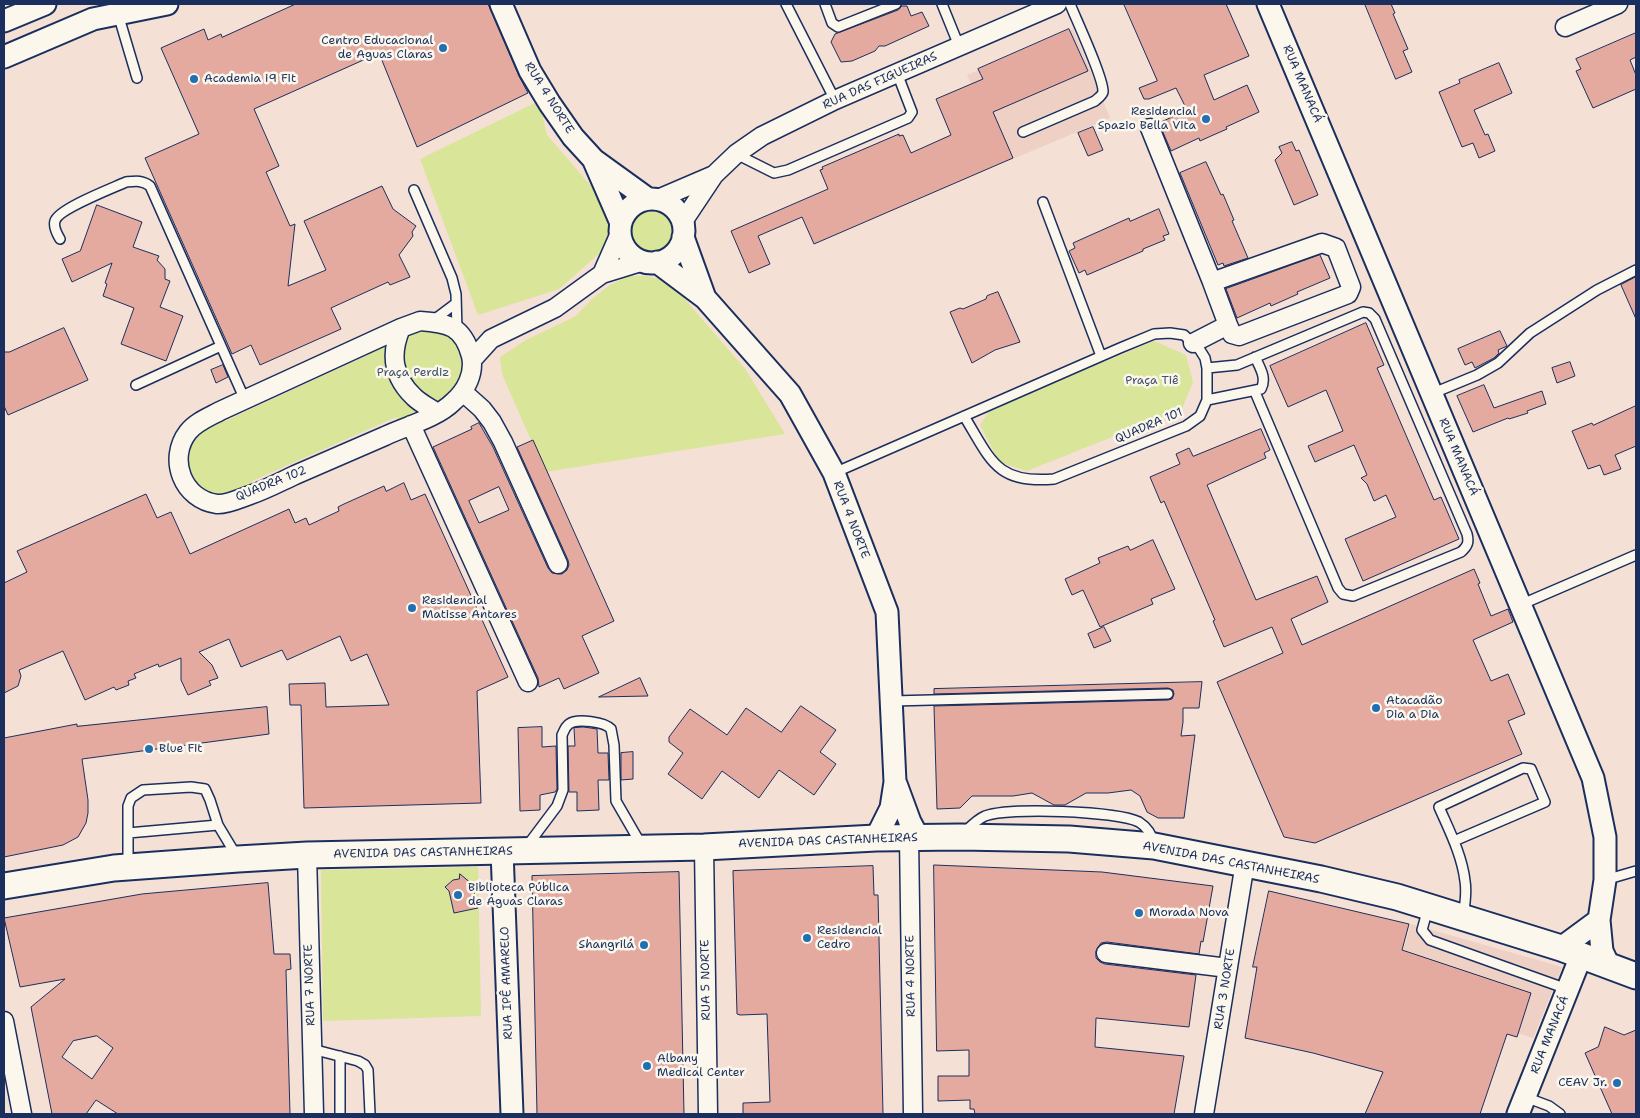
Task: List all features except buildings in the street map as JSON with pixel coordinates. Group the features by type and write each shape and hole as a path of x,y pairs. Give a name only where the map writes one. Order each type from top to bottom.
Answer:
{"main road":[{"name":"AVENIDA DAS CASTANHEIRAS","path":"4,886 128,867 307,855 704,847 913,837 1069,839 1154,846 1321,879 1429,906 1571,952 1636,976"}],"street":[{"path":"4,21 45,4"},
{"path":"4,57 93,19 167,4"},
{"name":"RUA 4 NORTE","path":"501,4 530,70 573,138 594,160 653,199"},
{"name":"RUA DAS FIGUEIRAS","path":"683,230 714,175 736,154 762,136 834,100 1057,4"},
{"name":"RUA MANACÁ","path":"1268,4 1592,778 1605,837 1605,880 1599,920 1602,951 1609,966"},
{"path":"1565,27 1618,4"},
{"path":"1150,128 1232,334 1239,336 1348,294 1351,287 1336,248 1322,243 1212,282"},
{"name":"RUA 4 NORTE","path":"594,160 620,228"},
{"name":"RUA DAS FIGUEIRAS","path":"653,199 714,175"},
{"path":"602,274 624,215 630,207 638,202 653,199 667,202 675,208 681,217 683,230 679,247 672,255 651,262 635,257 627,250 622,243 620,228"},
{"name":"RUA 4 NORTE","path":"683,230 705,298"},
{"name":"RUA 4 NORTE","path":"651,262 705,298 790,394 834,473 887,612 896,782 891,808 876,838"},
{"name":"QUADRA 102","path":"472,360 491,339 555,308 602,274 651,262"},
{"name":"QUADRA 102","path":"462,335 472,360 471,376 463,392 452,404 411,425 250,495 219,504 199,499 186,485 178,462 181,445 188,432 197,424 245,400 401,328 420,322 447,325 462,335 491,339"},
{"path":"1193,343 1228,325"},
{"path":"401,328 395,343 394,360 400,380 414,397 437,412"},
{"path":"463,392 482,409 492,422 503,442 558,564"},
{"path":"411,425 528,682"},
{"name":"RUA 4 NORTE","path":"896,782 910,822 913,837 913,1114"},
{"name":"RUA 5 NORTE","path":"704,847 708,1114"},
{"name":"RUA IPÊ AMARELO","path":"512,1114 513,851"},
{"name":"RUA 7 NORTE","path":"307,855 314,1114"},
{"name":"RUA 3 NORTE","path":"1204,1114 1244,863"},
{"path":"1571,952 1599,920"},
{"name":"RUA MANACÁ","path":"1521,1106 1568,989 1571,952"},
{"path":"1106,953 1228,968"},
{"path":"4,1021 22,1114"}],"lane":[{"path":"786,4 834,100"},
{"path":"825,4 832,23 838,27 896,4"},
{"path":"942,4 960,46"},
{"path":"1023,132 1095,100 1103,92 1097,69 1070,4"},
{"path":"118,14 137,78"},
{"path":"736,154 774,173 788,170 908,118 912,112 897,73"},
{"path":"60,239 54,226 55,220 63,211 126,182 144,182 150,186 245,400"},
{"path":"414,190 452,278 456,294 455,304 462,335"},
{"path":"1043,202 1101,356"},
{"path":"1431,394 1477,375 1498,363 1530,333 1597,290 1636,270"},
{"path":"431,322 455,304"},
{"path":"1207,368 1236,365 1363,312 1369,313 1373,316 1467,534 1469,540 1466,548 1462,552 1354,596 1343,594 1338,588 1319,545 1254,392"},
{"path":"834,473 1154,334 1170,333 1184,335 1193,343 1205,358 1207,368 1207,400 1262,389 1264,378 1255,357"},
{"path":"136,385 221,346"},
{"name":"QUADRA 101","path":"964,416 991,461 998,468 1009,475 1035,481 1054,479 1186,426 1200,416 1207,400"},
{"path":"1520,605 1636,555"},
{"path":"891,701 1168,694"},
{"path":"513,851 542,829 557,806 563,790 562,735 570,723 578,722 604,724 608,725 611,729 614,745 616,801 643,848"},
{"path":"1454,841 1546,802 1531,769 1523,768 1439,806 1454,841 1465,882 1463,917"},
{"path":"128,867 128,806 131,798 143,790 191,787 204,789 210,800 218,825 238,859"},
{"path":"128,833 218,825"},
{"path":"1605,880 1636,871"},
{"path":"1429,906 1422,930 1423,934 1430,940 1568,989"},
{"path":"312,1049 358,1061 365,1065 368,1070 370,1114"},
{"path":"340,1056 340,1114"},
{"path":"1521,1106 1549,1106 1560,1114"}],"shaded area":[{"path":"1073,29 1110,118 1008,161 967,75"},
{"path":"1411,924 1562,967 1533,1038 1390,993"}],"green space":[{"path":"539,101 547,135 604,201 611,230 601,252 559,289 478,315 420,159"},
{"path":"638,202 665,202 676,208 681,226 680,239 676,252 669,257 650,260 640,258 625,248 622,241 624,217 629,209"},
{"path":"629,276 647,276 670,282 746,370 785,434 545,472 502,374 500,357 526,340 576,316 593,298 610,285"},
{"name":"Praça Perdiz","path":"420,321 466,340 463,392 402,428 396,417 252,481 257,492 219,504 186,485 181,445 220,411 225,421 368,355 364,345"},
{"name":"Praça Tiê","path":"1154,341 1186,355 1193,382 1182,409 1027,471 999,462 980,425 990,410"},
{"path":"478,867 481,1016 323,1021 321,870"}],"place":[{"name":"Centro Educacional de Aguas Claras","path":"443,48"},
{"name":"Academia i9 Fit","path":"194,79"},
{"name":"Residencial Spazio Bella Vita","path":"1206,119"},
{"name":"Residencial Matisse Antares","path":"412,608"},
{"name":"Atacadão Dia a Dia","path":"1376,708"},
{"name":"Blue Fit","path":"149,749"},
{"name":"Biblioteca Pública de Águas Claras","path":"458,895"},
{"name":"Morada Nova","path":"1139,913"},
{"name":"Residencial Cedro","path":"807,938"},
{"name":"Shangrilá","path":"644,945"},
{"name":"Albany Medical Center","path":"647,1066"},
{"name":"CEAV Jr.","path":"1617,1083"}]}
